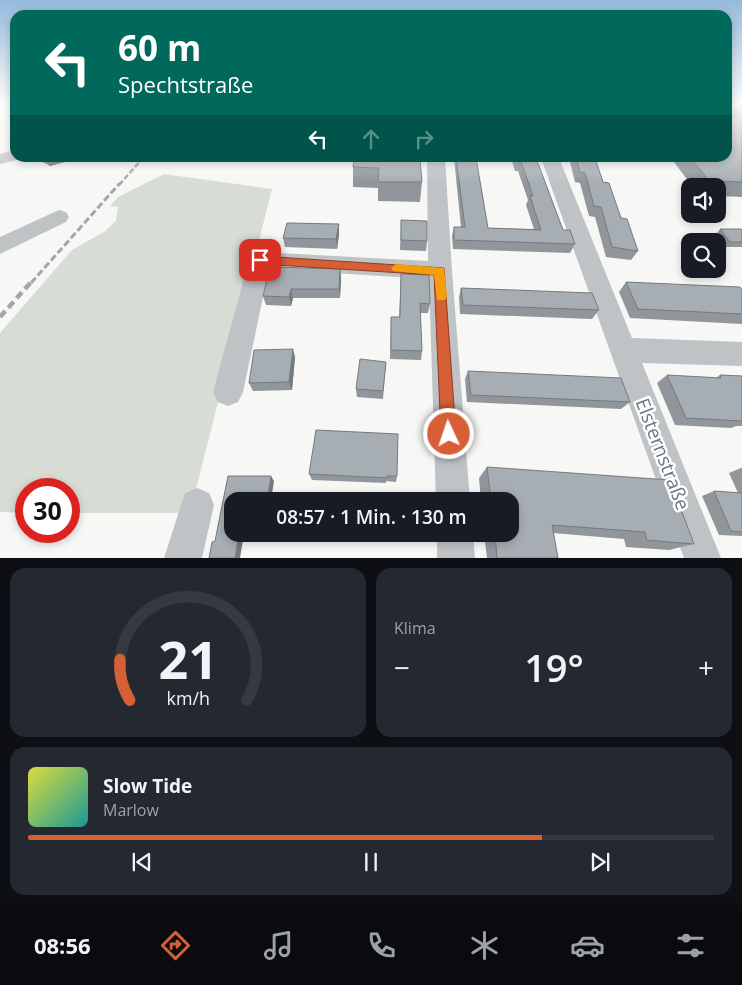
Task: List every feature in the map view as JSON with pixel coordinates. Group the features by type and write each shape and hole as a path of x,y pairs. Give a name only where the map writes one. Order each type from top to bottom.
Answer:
{"street":[{"path":"436,162 440,271 452,492"},
{"name":"Elsternstraße","path":"552,162 703,558"},
{"path":"0,246 59,217"},
{"path":"228,392 260,260 440,271"},
{"path":"624,350 742,354"},
{"path":"184,558 197,505"},
{"path":"455,542 456,558"}],"shaded area":[{"path":"164,174 272,189 190,513 80,513 80,478 15,478 15,513 0,512 0,333 72,250 104,232 116,221 118,207 110,206 118,197"}],"building":[{"path":"732,131 742,131 742,182 726,182 726,178 707,178 694,162 732,162"},
{"path":"354,162 420,162 422,182 378,182 379,168 353,167"},
{"path":"457,162 477,162 488,228 541,230 530,196 533,196 521,162 538,162 563,230 570,230 575,244 454,240 454,227 465,227"},
{"path":"577,162 596,162 603,182 609,183 621,218 627,219 638,251 612,247 601,207 594,206 585,173 580,172"},
{"path":"401,220 427,221 427,241 401,240"},
{"path":"287,223 339,224 336,239 283,238"},
{"path":"720,229 741,229 742,242 730,242 726,237 726,233 723,233"},
{"path":"270,267 340,269 339,289 291,289 289,297 263,296"},
{"path":"401,274 429,275 430,304 420,303 422,351 391,350 391,317 400,317"},
{"path":"626,282 740,287 742,290 742,314 638,309"},
{"path":"461,288 592,293 599,310 463,305"},
{"path":"293,349 289,382 249,383 254,350"},
{"path":"360,359 386,362 383,391 356,389"},
{"path":"468,371 621,378 630,402 471,395"},
{"path":"667,375 721,378 720,375 742,376 742,421 686,418"},
{"path":"316,430 398,434 397,476 387,476 387,478 309,474"},
{"path":"487,467 670,480 694,544 647,540 645,532 552,525 558,558 497,558 496,542 519,542 519,492 490,492"},
{"path":"228,476 271,476 268,492 225,492"},
{"path":"714,491 742,493 742,532 731,531"},
{"path":"224,496 224,542 238,542 235,558 209,558 212,542 215,541"}],"railway":[{"path":"119,185 139,162"},
{"path":"31,283 120,183"},
{"path":"0,317 32,281"}],"slow traffic":[{"path":"396,268 440,271 441,296"}],"route":[{"path":"260,260 440,271 449,434"}]}
